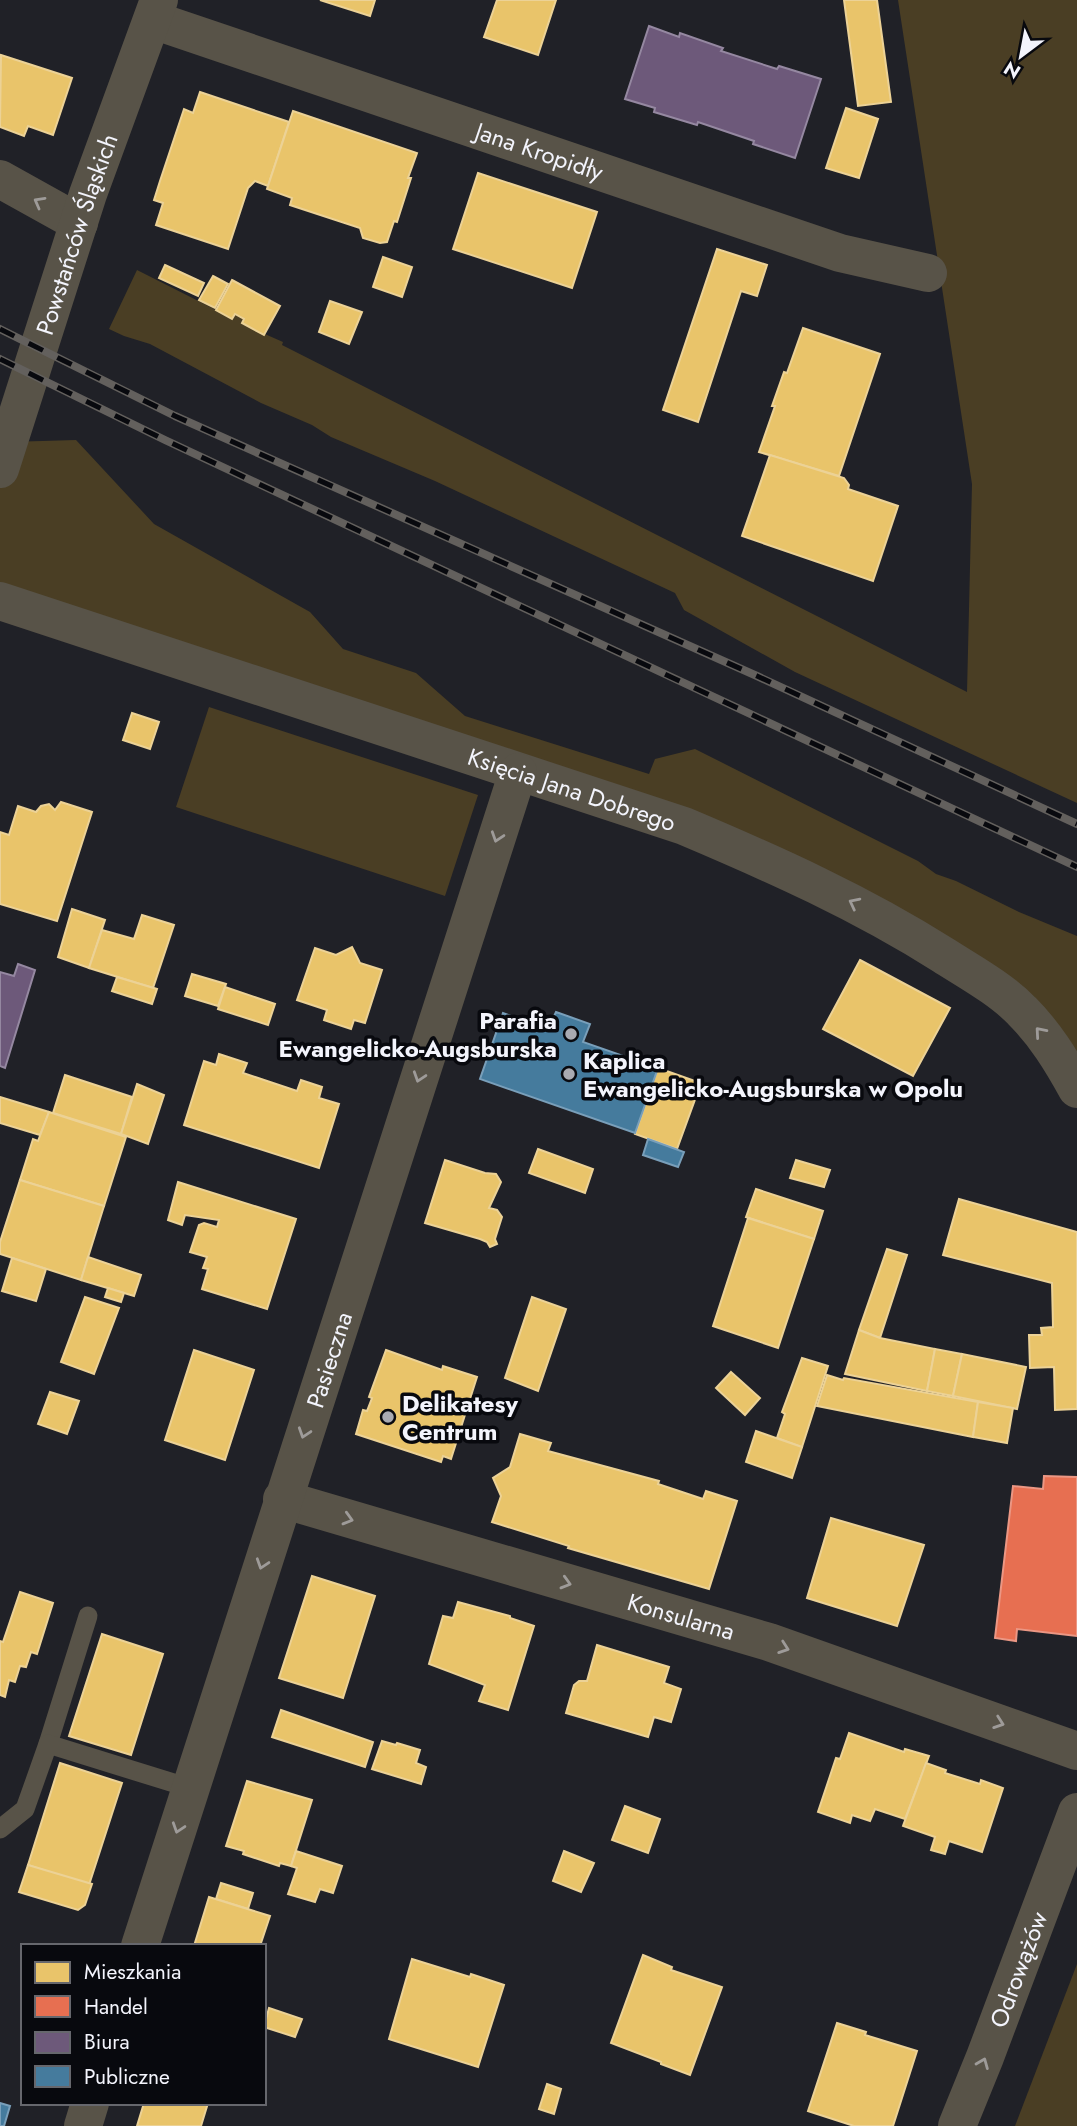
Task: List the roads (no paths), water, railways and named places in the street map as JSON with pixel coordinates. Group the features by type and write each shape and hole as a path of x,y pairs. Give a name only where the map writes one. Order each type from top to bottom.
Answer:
{"street":[{"name":"Powstańców Śląskich","path":"0,469 79,223 156,10"},
{"name":"Jana Kropidły","path":"156,10 840,253 928,273"},
{"path":"0,179 79,223"},
{"name":"Księcia Jana Dobrego","path":"0,601 684,826 775,865 855,903 969,971 1020,1009 1056,1050 1077,1089"},
{"name":"Pasieczna","path":"141,1944 518,772"},
{"name":"Konsularna","path":"282,1499 769,1643 1077,1751"},
{"name":"Odrowążów","path":"957,2126 1077,1812"},
{"path":"83,2126 89,2105"}],"lane":[{"path":"0,1829 25,1809 88,1616"},
{"path":"48,1744 190,1788"}],"railway":[{"path":"0,329 175,416 757,676 1077,824"},
{"path":"0,359 165,440 1077,867"}],"place":[{"name":"Parafia Ewangelicko-Augsburska","path":"571,1034"},
{"name":"Kaplica Ewangelicko-Augsburska w Opolu","path":"569,1074"},
{"name":"Delikatesy Centrum","path":"388,1417"}]}
